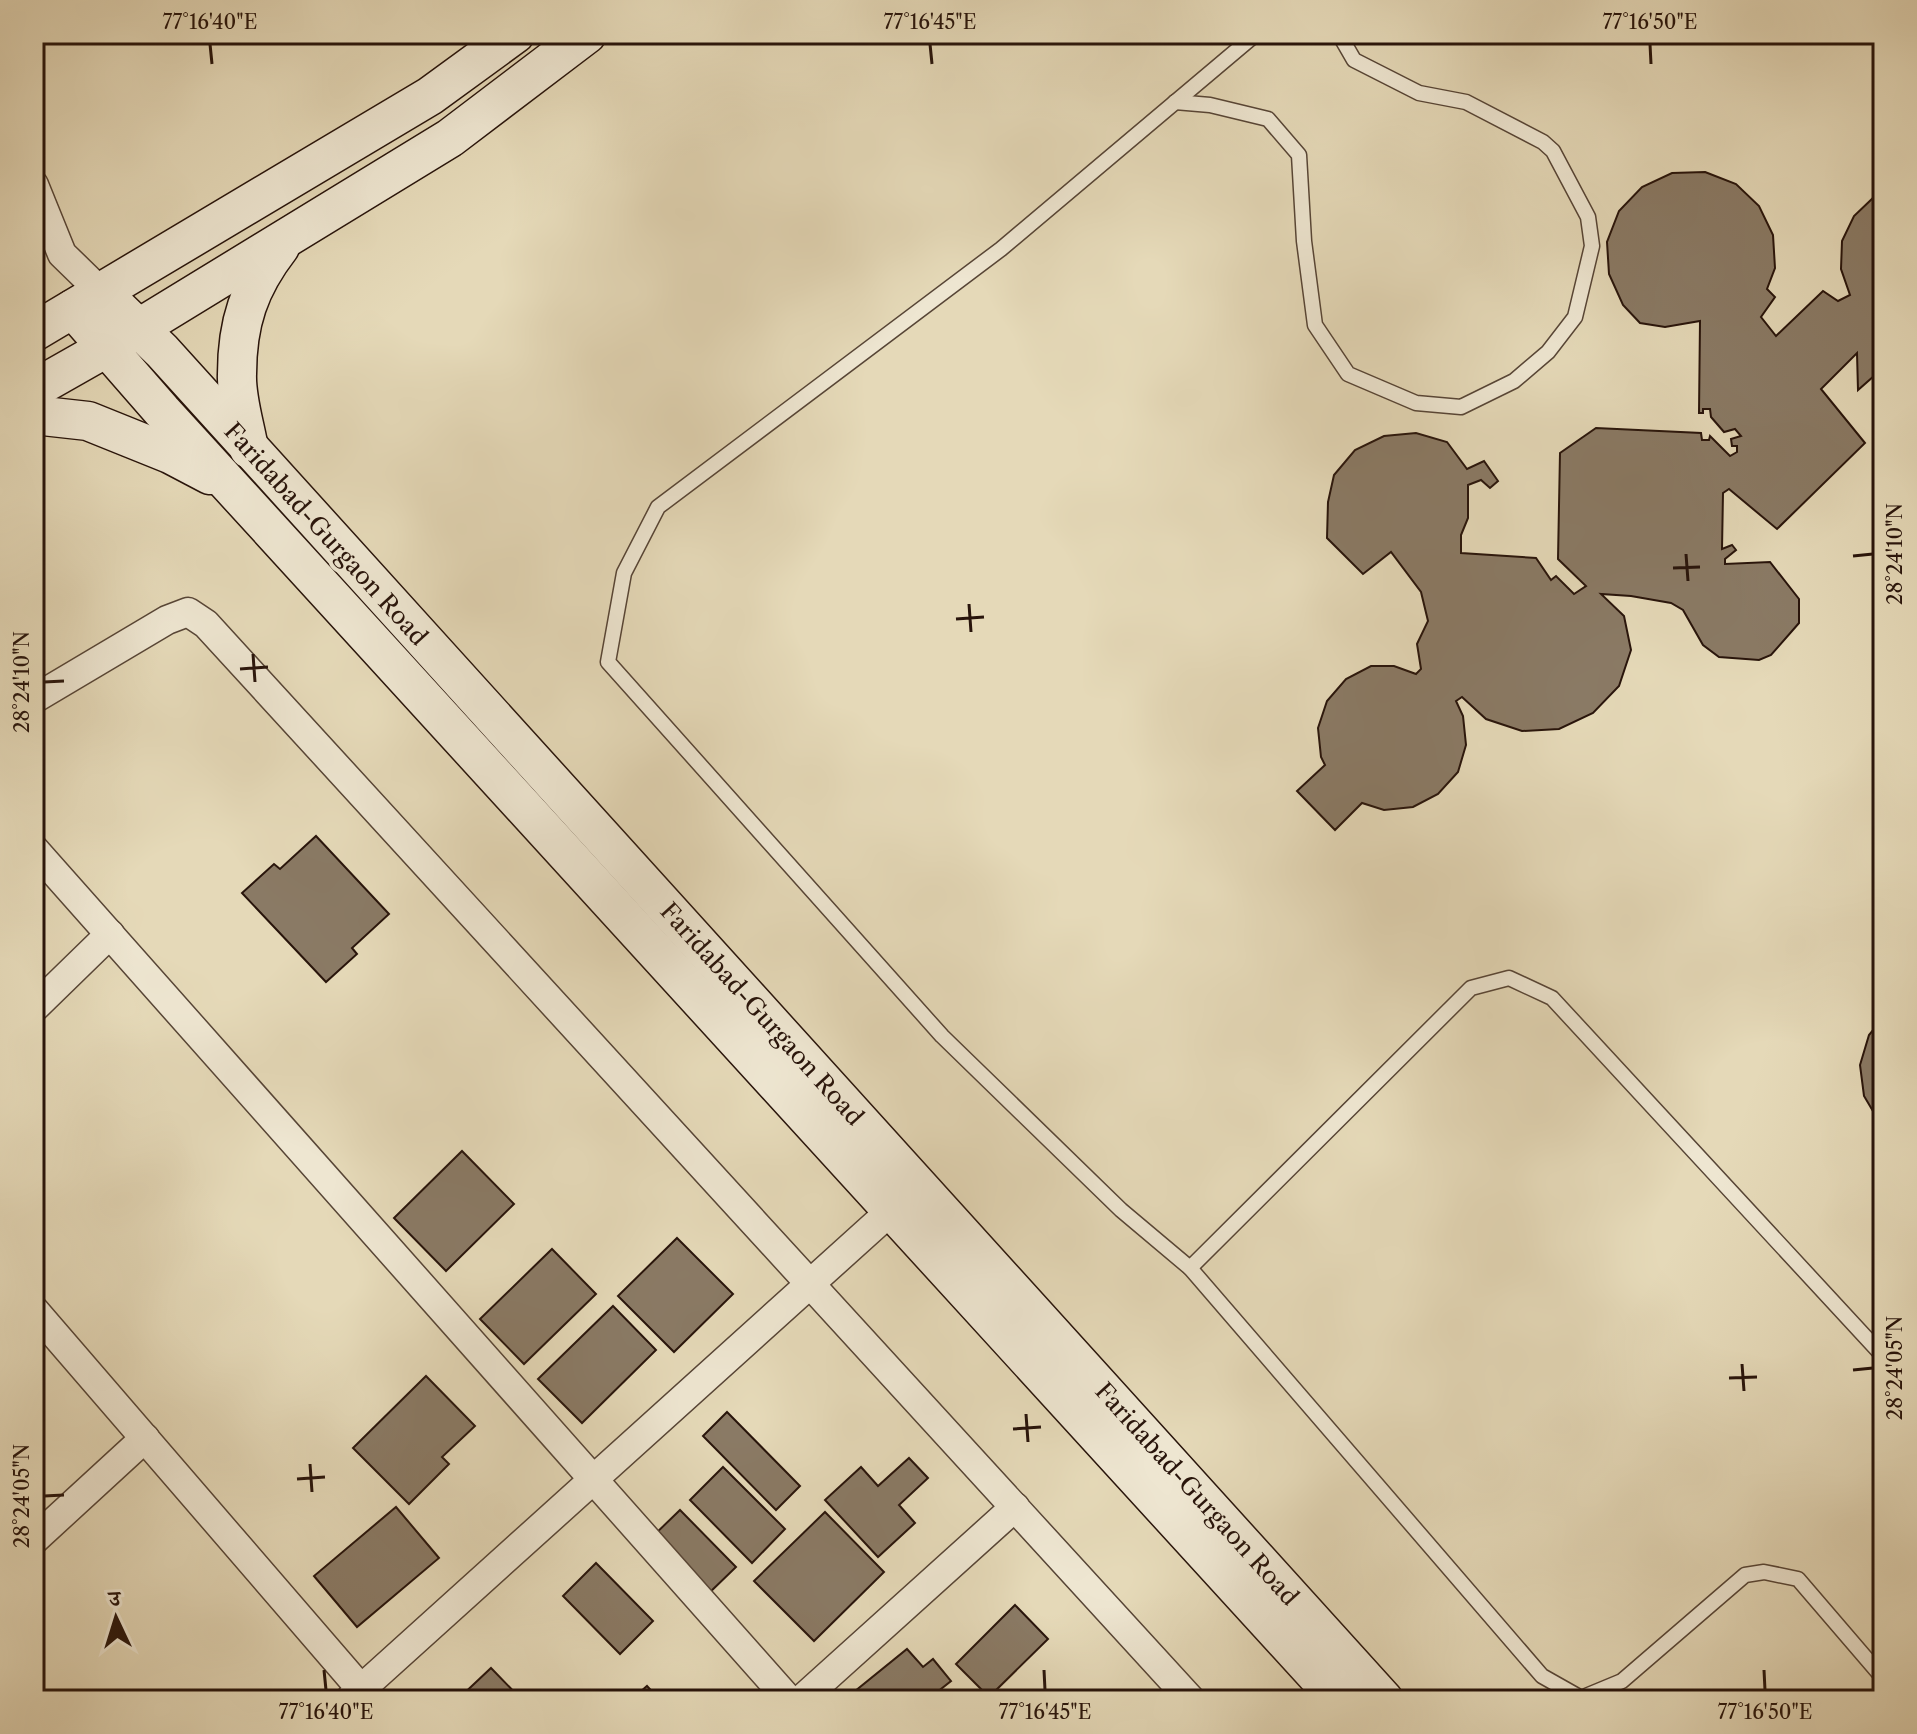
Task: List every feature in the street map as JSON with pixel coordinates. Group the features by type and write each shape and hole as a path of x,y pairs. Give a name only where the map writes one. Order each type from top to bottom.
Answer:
{"main road":[{"path":"34,332 430,96 515,34"},
{"path":"34,389 450,138 587,34"},
{"path":"249,449 236,376 245,305 262,271 287,238"},
{"name":"Faridabad-Gurgaon Road","path":"87,300 140,327 905,1198 1339,1700"},
{"name":"Faridabad-Gurgaon Road","path":"87,300 108,347 162,411 1384,1700"},
{"path":"34,415 88,421 170,454 233,487"}],"street":[{"path":"34,185 62,254 87,300"},
{"path":"34,699 167,620 188,612 206,624 1191,1700"},
{"path":"34,849 789,1700"},
{"path":"34,1008 110,934"},
{"path":"34,1310 145,1438 355,1695 905,1198"},
{"path":"34,1540 145,1438"},
{"path":"801,1700 1015,1507"}],"lane":[{"path":"1256,34 1001,249 658,507 624,573 608,662 942,1036 1121,1210 1190,1268 1542,1676 1581,1698 1622,1681 1745,1575 1764,1572 1798,1579 1883,1678"},
{"path":"1175,102 1210,105 1268,119 1299,155 1304,241 1315,325 1348,374 1416,403 1461,407 1514,381 1548,352 1575,317 1592,246 1588,217 1553,151 1543,142 1466,102 1419,93 1354,60 1339,34"},
{"path":"1190,1268 1471,988 1509,978 1552,998 1883,1356"}],"building":[{"path":"1705,172 1736,184 1759,206 1773,235 1775,268 1767,289 1775,297 1761,317 1776,336 1823,291 1838,301 1850,295 1841,269 1842,241 1854,216 1874,197 1883,194 1883,368 1858,390 1857,353 1821,389 1865,443 1777,529 1729,489 1723,493 1722,549 1732,545 1736,550 1725,559 1725,564 1770,562 1799,599 1799,623 1771,655 1759,660 1719,657 1703,645 1683,610 1671,603 1601,594 1624,616 1631,650 1619,686 1593,713 1559,729 1522,731 1486,719 1462,697 1456,701 1463,716 1466,745 1458,772 1438,794 1413,807 1384,810 1362,803 1335,830 1297,791 1325,765 1321,757 1318,728 1327,701 1346,679 1371,666 1394,666 1416,674 1421,669 1417,644 1428,621 1421,592 1391,552 1363,574 1327,538 1328,502 1334,475 1355,450 1384,436 1416,433 1447,442 1467,469 1484,461 1498,481 1490,488 1481,480 1468,485 1468,518 1461,535 1461,553 1536,558 1551,580 1556,576 1574,594 1586,586 1558,559 1560,453 1596,428 1701,433 1702,440 1709,440 1710,436 1730,456 1737,452 1737,446 1732,446 1731,439 1741,436 1735,429 1724,432 1711,417 1710,409 1699,413 1700,321 1665,327 1640,323 1623,305 1609,274 1607,242 1619,211 1642,187 1672,173"},
{"path":"316,836 389,914 352,948 357,954 326,982 242,893 274,864 280,869"},
{"path":"1883,1018 1883,1128 1864,1096 1860,1065 1869,1035"},
{"path":"462,1151 514,1204 446,1271 394,1218"},
{"path":"677,1238 733,1294 674,1352 618,1296"},
{"path":"552,1249 596,1294 524,1364 480,1319"},
{"path":"613,1306 656,1350 582,1423 538,1379"},
{"path":"426,1376 475,1426 442,1457 449,1464 409,1504 353,1448"},
{"path":"727,1412 800,1486 776,1510 703,1436"},
{"path":"909,1458 928,1478 899,1505 915,1523 878,1557 825,1500 861,1467 878,1486"},
{"path":"723,1467 785,1529 752,1563 690,1500"},
{"path":"396,1507 439,1558 357,1627 314,1576"},
{"path":"680,1510 736,1567 706,1596 650,1539"},
{"path":"825,1512 884,1572 814,1641 754,1581"},
{"path":"596,1563 653,1621 620,1654 563,1596"},
{"path":"1015,1605 1048,1639 989,1697 956,1664"},
{"path":"907,1649 923,1667 933,1659 951,1681 927,1700 844,1700"},
{"path":"491,1668 522,1700 457,1700"},
{"path":"647,1686 660,1700 631,1700"}]}
